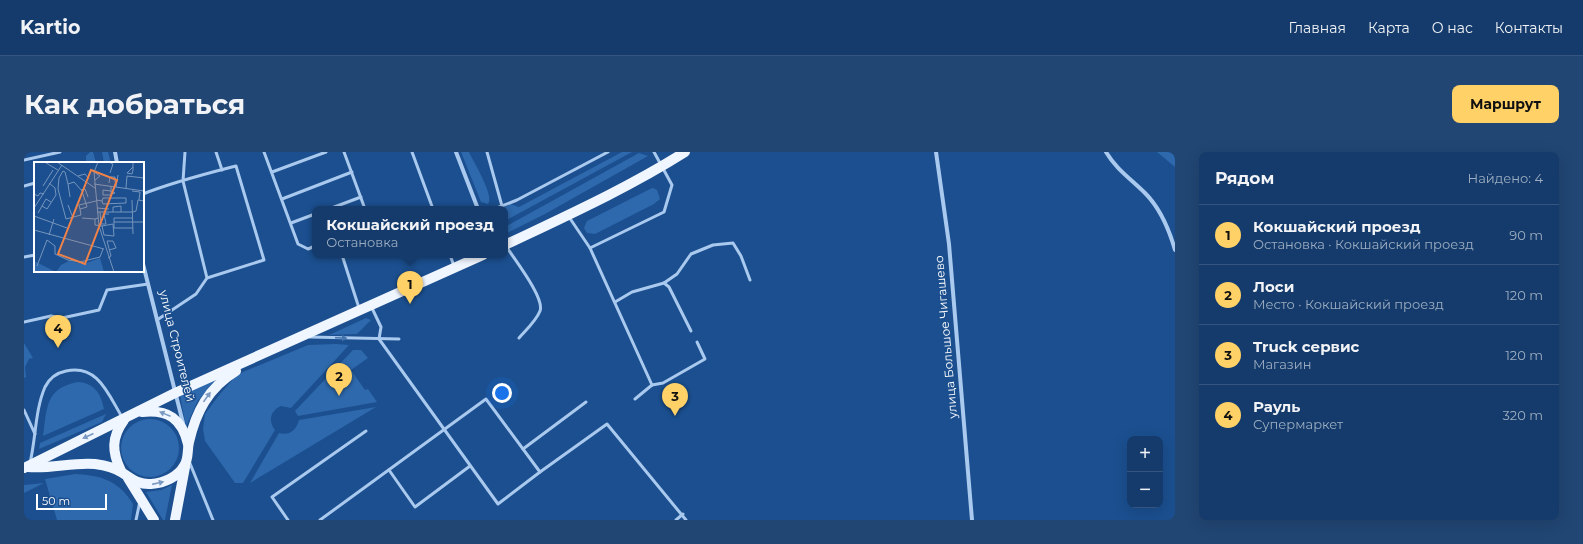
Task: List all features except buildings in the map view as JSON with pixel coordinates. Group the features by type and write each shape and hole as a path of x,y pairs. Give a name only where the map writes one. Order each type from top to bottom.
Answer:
{"main road":[{"path":"508,244 568,215 663,166 685,152"},
{"path":"26,468 40,459 124,420 174,393 477,258"},
{"path":"175,520 192,429 204,401 219,384 248,360"},
{"path":"138,413 162,412 171,416 180,424 185,433 188,446"},
{"path":"124,420 114,439 113,450 124,474 154,520"},
{"path":"26,468 67,464 95,464 124,474 138,482 150,484 161,483 179,472 186,461"}],"street":[{"path":"115,152 118,162"},
{"path":"456,152 477,206"},
{"name":"улица Большое Чигашево","path":"936,152 949,244 972,520"},
{"path":"1106,152 1119,170 1145,193 1158,210 1168,227 1175,250"},
{"name":"улица Строителей","path":"144,268 185,433"}],"lane":[{"path":"24,160 60,152"},
{"path":"185,152 183,180 207,278"},
{"path":"216,152 222,170"},
{"path":"264,152 298,244 308,249 312,247"},
{"path":"272,172 326,152"},
{"path":"344,152 364,206"},
{"path":"412,152 432,206"},
{"path":"487,152 502,206 517,200 608,152"},
{"path":"590,248 664,212 672,185 654,152"},
{"path":"144,194 183,180 236,166 264,260 207,278 196,294 157,320"},
{"path":"282,199 352,172"},
{"path":"24,186 34,183"},
{"path":"337,206 361,197"},
{"path":"291,224 312,215"},
{"path":"568,215 590,248 652,385"},
{"path":"615,302 632,292 664,283 677,274 692,254 713,245 733,243 741,256 750,280"},
{"path":"508,250 540,298 541,310 531,325 519,338"},
{"path":"24,257 34,255"},
{"path":"343,258 360,311"},
{"path":"451,258 455,268"},
{"path":"664,283 670,287 691,331"},
{"path":"24,322 51,316 62,318 99,310 107,290 148,284"},
{"path":"371,306 381,327 380,339 498,504 607,424 683,514 686,520"},
{"path":"302,336 399,339"},
{"path":"635,399 652,385 663,383 705,359 697,342"},
{"path":"26,468 45,387 50,379 55,375 72,370 83,370 96,377 109,393 124,420"},
{"path":"320,520 486,399 540,472"},
{"path":"523,449 586,402"},
{"path":"24,410 35,434"},
{"path":"288,520 272,496 366,431"},
{"path":"186,461 212,520"},
{"path":"389,470 415,507 470,466"},
{"path":"136,520 140,498"},
{"path":"676,520 683,514"}],"shaded area":[{"path":"90,152 93,152 96,162 86,162 86,156"},
{"path":"102,152 108,152 111,162 104,162"},
{"path":"461,152 469,152 479,170 489,194 488,204 481,202"},
{"path":"622,152 632,152 508,219 508,206 506,206 510,204 519,207"},
{"path":"1157,152 1175,152 1175,167"},
{"path":"639,153 648,156 545,214 508,232 508,225"},
{"path":"653,188 657,190 660,199 654,204 595,234 587,233 584,228 587,221"},
{"path":"366,318 371,320 357,334 329,335"},
{"path":"24,343 33,358 29,359 25,367 26,377 24,378"},
{"path":"308,345 349,345 291,408 281,406 272,413 271,423 275,430 243,483 235,483 205,441 203,429 205,414 234,378 243,372"},
{"path":"353,350 361,350 368,358 351,370 365,390 368,389 377,402 298,416 295,411"},
{"path":"216,379 197,402 186,427 180,395"},
{"path":"78,382 88,384 96,390 101,398 104,409 43,436 47,408 53,394 67,385"},
{"path":"376,407 250,483 279,433 289,433 296,427 299,420"},
{"path":"106,414 102,422 39,449 40,443"},
{"path":"150,419 166,424 174,432 179,448 174,464 166,472 150,477 134,472 126,464 121,448 126,432 134,424"},
{"path":"75,474 101,478 122,490 133,504 131,520 57,520 45,479"},
{"path":"44,483 24,493 24,485"},
{"path":"172,485 165,520 163,520 146,492 161,490"}],"place":[{"name":"Кокшайский проезд","path":"410,304"},
{"name":"Рауль","path":"58,348"},
{"name":"Лоси","path":"339,396"},
{"name":"Truck сервис","path":"675,416"}]}
